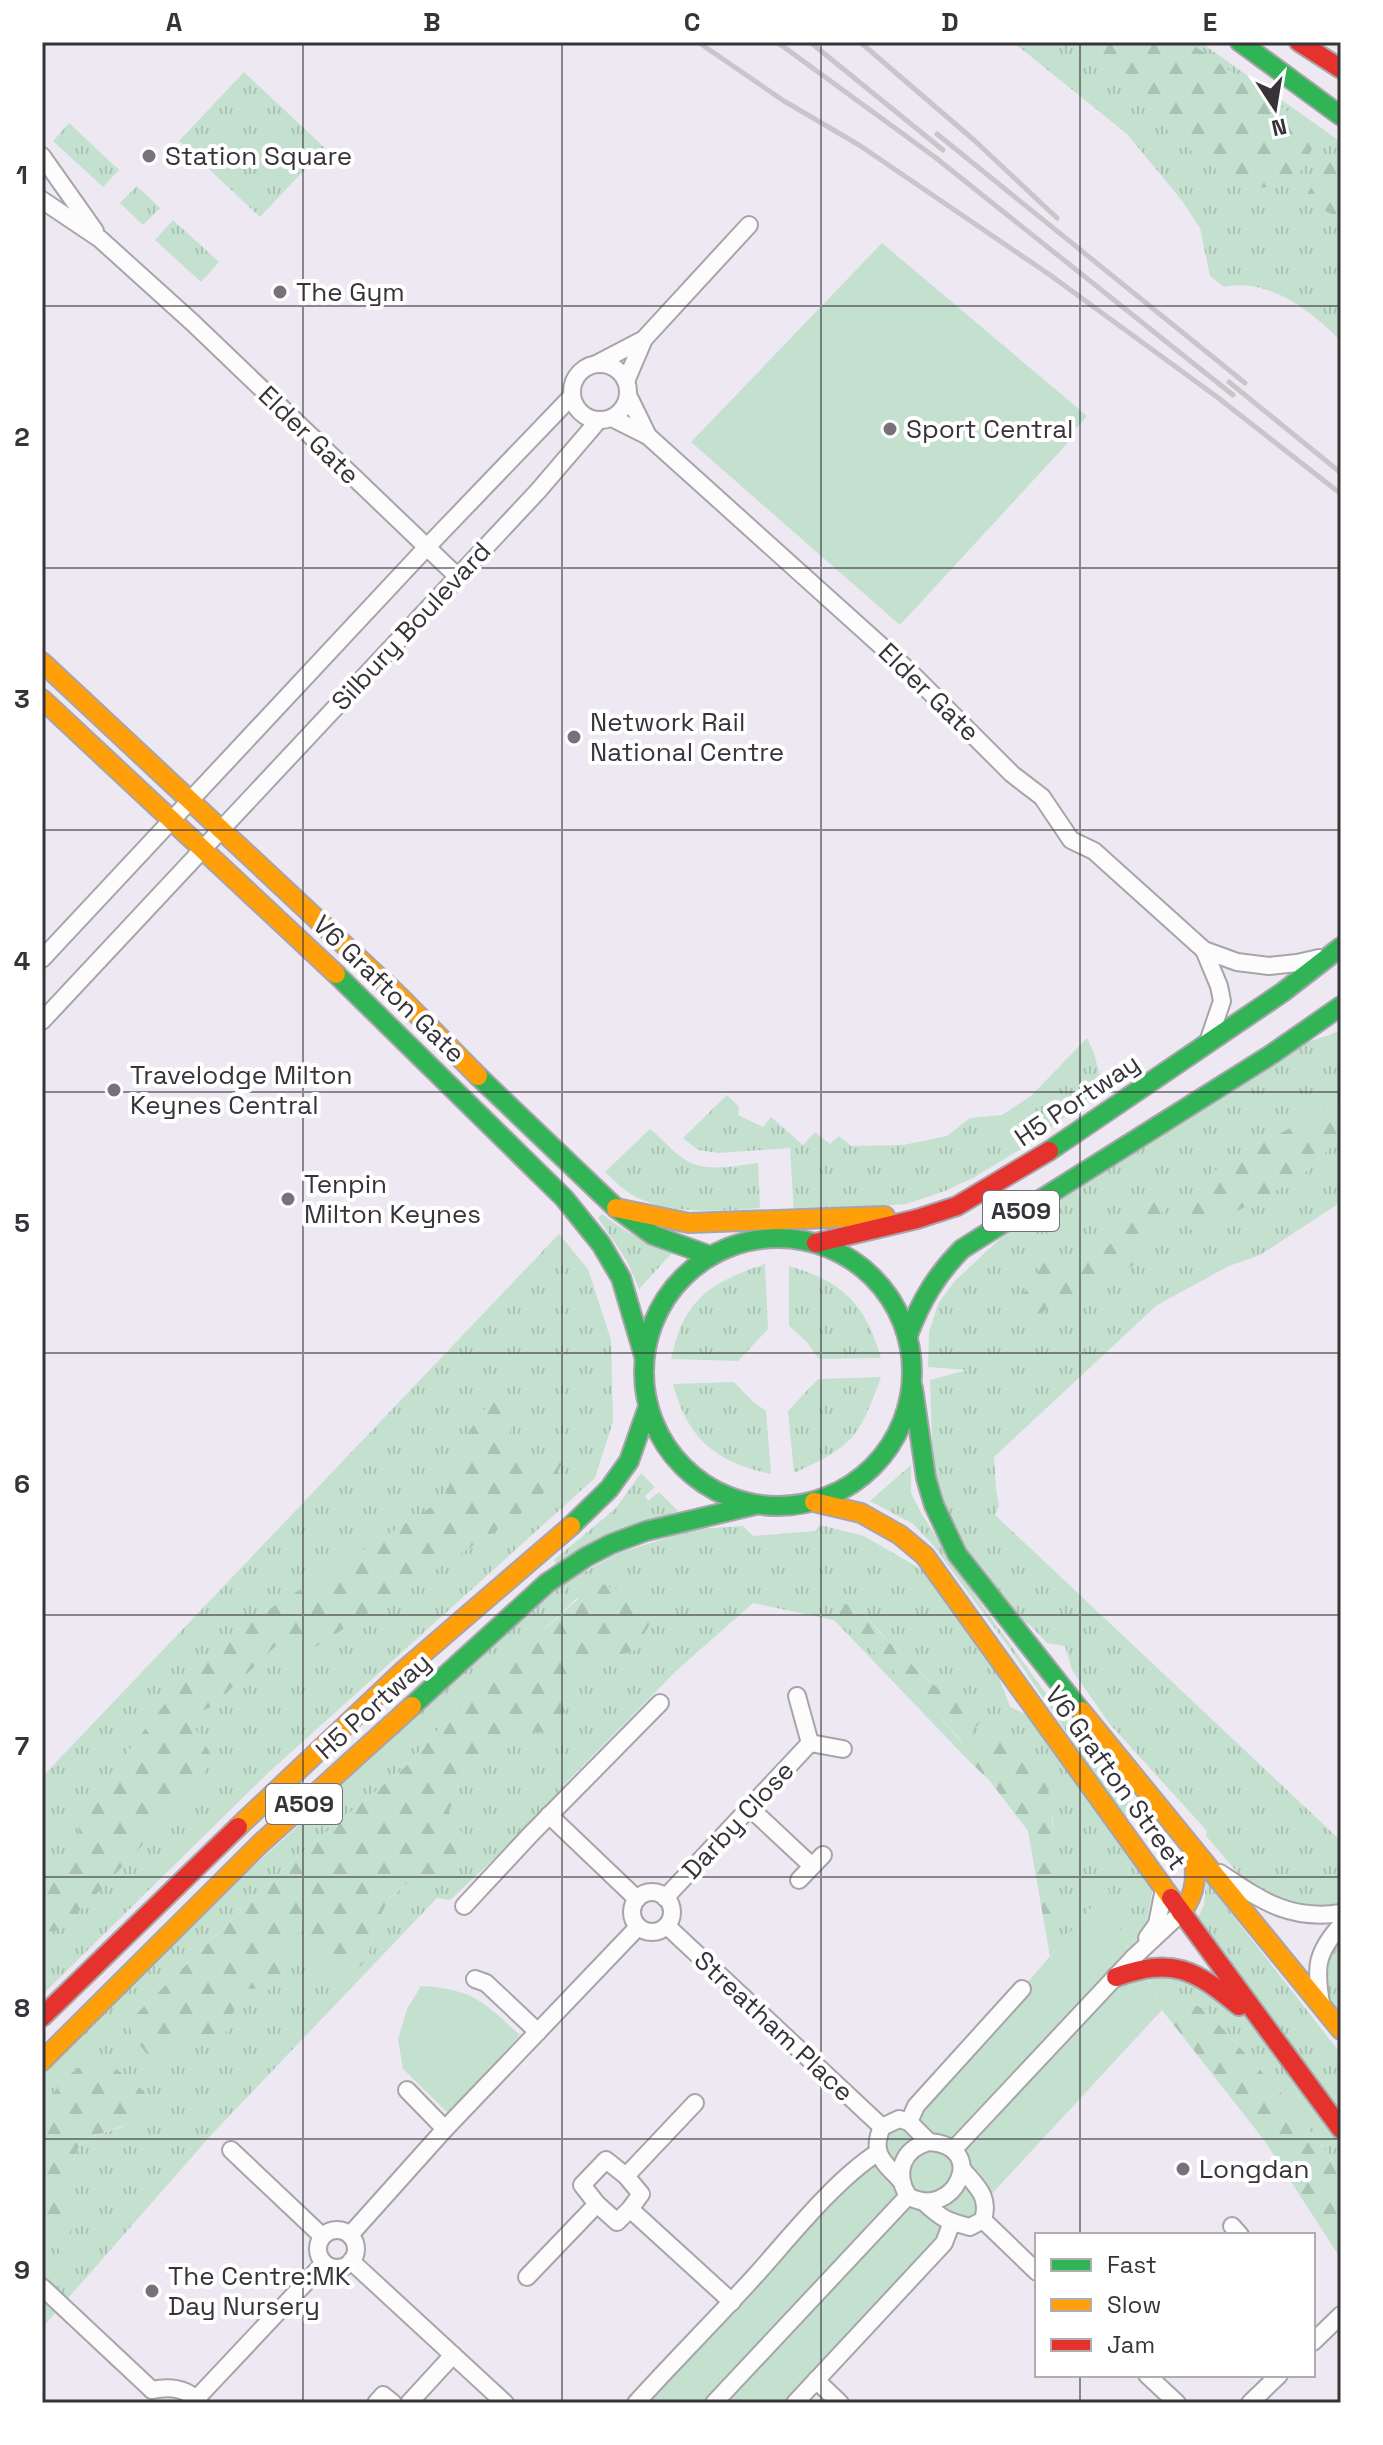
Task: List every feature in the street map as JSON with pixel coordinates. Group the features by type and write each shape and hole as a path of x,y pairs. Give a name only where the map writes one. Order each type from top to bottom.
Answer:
{"main road":[{"path":"1240,42 1341,116"},
{"path":"1299,42 1341,69"},
{"name":"V6 Grafton Gate","path":"42,662 399,996 521,1119 616,1208 653,1235 711,1256"},
{"name":"V6 Grafton Gate","path":"42,699 381,1016 564,1198 588,1226 621,1278 644,1358"},
{"name":"H5 Portway","path":"816,1243 917,1219 957,1206 1029,1164 1208,1044 1337,951"},
{"name":"A509","path":"908,1335 925,1293 938,1273 962,1249 1272,1054 1341,1006"},
{"path":"616,1208 689,1223 876,1215 917,1219"},
{"name":"A509","path":"790,1239 816,1243 842,1254 864,1269 886,1294 898,1311 908,1335 913,1383 904,1420 885,1454 858,1481 814,1502 755,1505 722,1496 704,1485 672,1455 658,1433 648,1407 644,1358 651,1328 667,1296 685,1275 711,1256 752,1240 790,1239"},
{"name":"V6 Grafton Street","path":"913,1383 926,1478 934,1505 957,1554 1145,1792 1341,2030"},
{"name":"H5 Portway","path":"42,2017 404,1670 559,1537 609,1489 629,1461 648,1407"},
{"name":"V6 Grafton Street","path":"814,1502 861,1513 900,1535 925,1556 1114,1822 1341,2129"},
{"name":"H5 Portway","path":"42,2061 260,1844 547,1583 579,1560 609,1544 693,1518 755,1505"},
{"path":"1181,1913 1195,1894 1197,1884 1191,1847"},
{"path":"1116,1977 1147,1967 1192,1972 1268,2029"}],"street":[{"path":"42,183 46,173 43,157"},
{"path":"43,157 100,239"},
{"path":"42,200 100,239"},
{"path":"644,339 619,411 605,419 585,416 572,396 576,376 585,367 644,339 749,225"},
{"name":"Elder Gate","path":"100,239 193,323 457,576"},
{"path":"598,363 610,365 620,372 627,388"},
{"name":"Elder Gate","path":"627,388 648,436"},
{"name":"Silbury Boulevard","path":"171,820 572,396"},
{"name":"Elder Gate","path":"605,419 648,436 909,671 1012,774 1042,797 1071,840 1094,851 1204,950 1237,962 1269,966 1297,963 1337,951"},
{"name":"Silbury Boulevard","path":"203,850 605,419"},
{"path":"42,959 171,820"},
{"path":"42,1021 203,850"},
{"name":"Elder Gate","path":"1204,950 1222,1001 1208,1044"},
{"name":"Darby Close","path":"797,1696 810,1743"},
{"path":"464,1906 660,1703"},
{"name":"Darby Close","path":"810,1743 843,1749"},
{"name":"Darby Close","path":"665,1898 810,1743"},
{"path":"750,1808 818,1861 799,1880"},
{"path":"549,1815 637,1899"},
{"path":"1208,1866 1264,1903 1282,1910 1322,1915 1341,1913"},
{"path":"1135,1956 1157,1924 1160,1883"},
{"path":"654,1893 665,1898 671,1908 667,1926 656,1932 643,1931 638,1927 632,1916 637,1899 654,1893"},
{"path":"954,2149 1135,1956 1181,1913"},
{"path":"1321,2003 1317,1975 1319,1957 1325,1943 1341,1925"},
{"name":"Streatham Place","path":"667,1926 882,2127"},
{"path":"350,2235 445,2129 638,1927"},
{"path":"475,1979 486,1983 538,2032"},
{"path":"909,2122 916,2106 1022,1989"},
{"path":"407,2090 445,2129"},
{"path":"626,2176 695,2103"},
{"path":"905,2189 900,2171 909,2151 918,2145 939,2142 954,2149 963,2170 984,2199 986,2208 983,2220 970,2227 942,2218 905,2189 877,2153 876,2139 882,2127 899,2119 909,2122 929,2142"},
{"path":"231,2150 322,2236"},
{"path":"636,2403 806,2219 862,2163 877,2153"},
{"path":"606,2160 626,2176 641,2194 617,2222 597,2204 582,2185 606,2160"},
{"path":"925,2203 949,2193 963,2170"},
{"path":"714,2403 905,2189"},
{"path":"527,2277 597,2204"},
{"path":"630,2209 732,2302"},
{"path":"983,2220 1035,2270"},
{"path":"795,2403 944,2243 952,2222"},
{"path":"333,2230 345,2231 350,2235 355,2245 351,2261 335,2267 324,2263 318,2253 322,2236 333,2230"},
{"path":"351,2261 505,2403"},
{"path":"42,2287 150,2397 168,2387 184,2391 198,2401 324,2263"},
{"path":"1315,2336 1341,2315"},
{"path":"409,2403 453,2355"},
{"path":"1149,2377 1177,2403"},
{"path":"1250,2403 1277,2377"},
{"path":"816,2380 840,2403"},
{"path":"376,2403 383,2395 393,2403"}],"green space":[{"path":"1013,42 1200,42 1341,142 1341,341 1316,318 1288,299 1257,287 1224,287 1210,276 1200,228 1183,202 1127,134"},
{"path":"1072,42 1189,42 1320,134 1293,185 1257,188 1226,176 1182,144 1142,105 1109,65"},
{"path":"244,72 325,148 260,217 179,141"},
{"path":"69,123 119,170 103,187 53,141"},
{"path":"1334,155 1341,159 1341,219 1304,200 1321,169"},
{"path":"137,186 160,208 143,225 120,203"},
{"path":"173,220 219,262 201,282 155,240"},
{"name":"Sport Central","path":"882,243 1087,416 1073,432 1075,435 900,625 691,442"},
{"path":"1341,1031 1341,1099 1295,1126 1187,1222 1194,1233 1299,1178 1341,1137 1341,1202 1260,1255 1229,1266 1157,1305 994,1457 999,1506 995,1515 1341,1841 1341,1913 1264,1903 1206,1836 1207,1831 1109,1723 1072,1670 1065,1646 1047,1643 1030,1625 1001,1609 934,1505 930,1380 967,1370 928,1367 929,1332 938,1304 954,1282 1048,1193 1272,1054","holes":["1161,1191 1170,1197 1134,1265 1100,1281 1046,1260 1099,1257 1127,1223"]},
{"path":"1087,1038 1100,1076 1092,1095 1031,1143 973,1178 906,1204 794,1213 790,1148 719,1153 698,1150 683,1138 727,1095 739,1107 738,1115 763,1127 771,1117 803,1145 815,1132 830,1144 839,1136 851,1146 903,1145 947,1136 970,1118 1002,1115 1031,1096"},
{"path":"1341,1099 1341,1137 1299,1178 1194,1234 1187,1222 1214,1171"},
{"path":"650,1129 680,1156 701,1166 758,1163 760,1208 710,1211 675,1209 643,1200 626,1191 605,1172"},
{"path":"1162,1190 1170,1198 1134,1265 1021,1323 1009,1320 1046,1260 1099,1257 1127,1223"},
{"path":"602,1214 636,1236 673,1252 639,1289 627,1261 598,1218"},
{"path":"559,1234 588,1269 611,1340 613,1421 595,1478 267,1774 42,1995 42,1777"},
{"path":"765,1264 768,1329 738,1361 671,1359 683,1322 702,1296 729,1278"},
{"path":"789,1266 824,1279 850,1298 868,1323 881,1358 819,1359 806,1341 789,1326"},
{"path":"881,1377 867,1414 852,1437 830,1455 794,1473 788,1411 818,1379"},
{"path":"734,1382 766,1411 771,1474 735,1463 707,1446 687,1420 673,1384"},
{"path":"493,1397 518,1404 509,1440 525,1469 563,1461 551,1485 516,1518 296,1659 280,1642 214,1705 189,1718 213,1758 185,1800 86,1905 56,1931 42,1932 42,1884 83,1855 78,1824 113,1770 198,1662 255,1618 444,1499 468,1433"},
{"path":"911,1465 911,1493 921,1513 1036,1680 1136,1809 1124,1818 1013,1653 933,1545 913,1524 870,1501"},
{"path":"641,1473 655,1487 645,1496 648,1501 659,1492 678,1511 557,1565 554,1560 616,1508"},
{"path":"820,1525 864,1536 945,1583 985,1640 1010,1707 1046,1723 1155,1877 1146,1926 1130,1949 1124,1943 1107,1889 1050,1956 1053,1818 995,1722 967,1759 834,1620 753,1603 676,1671 564,1785 557,1800 450,1900 437,1898 213,2133 42,2328 42,2224 64,2256 75,2220 66,2176 82,2140 125,2126 42,2114 42,2061 556,1588 616,1554 695,1529 743,1526 753,1536 815,1531","holes":["577,1598 635,1650 600,1663 578,1685 554,1733 529,1732 482,1752 460,1780 449,1812 463,1835 388,1900 374,1930 367,1960 327,1971 302,1929 243,1988 223,2039 191,2036 128,2022 294,1859 406,1766 441,1727","860,1609 916,1669 980,1721 962,1743 891,1668"]},
{"path":"597,1582 660,1606 635,1650 600,1663 578,1685 554,1733 529,1732 482,1752 460,1780 449,1812 463,1835 466,1854 430,1885 406,1884 388,1900 374,1930 367,1960 344,1982 327,1971 302,1929 285,1946 291,1964 271,1990 243,1988 223,2040 191,2036 156,2065 133,2037 128,2022 294,1859 406,1766 509,1661"},
{"path":"837,1601 860,1609 925,1678 981,1721 963,1743 934,1710 842,1622"},
{"path":"995,1722 1035,1760 1046,1783 1051,1804 1054,1857 1050,1956 1028,1831 989,1780 967,1759"},
{"path":"1206,1881 1341,2054 1341,2111 1197,1919 1204,1905"},
{"path":"1108,1888 1124,1942 1153,1988 1162,2010 798,2403 638,2403 1022,1989"},
{"path":"1341,1925 1341,2030 1321,2003 1319,1957"},
{"path":"1143,1968 1172,1968 1268,2029 1341,2129 1341,2171 1282,2094 1205,2009 1153,1988"},
{"path":"421,1986 466,1994 520,2035 448,2113 403,2069 398,2039 407,2009"},
{"path":"1153,1988 1205,2009 1282,2094 1341,2171 1341,2259 1264,2140 1162,2010"},
{"path":"97,2054 144,2091 151,2116 82,2140 66,2176 75,2220 64,2257 42,2224 42,2114 61,2081"}],"railway":[{"path":"698,42 784,101 859,145 1050,275 1217,397 1341,494"},
{"path":"777,42 936,158 1233,395"},
{"path":"810,42 943,150"},
{"path":"860,42 975,141 1057,218"},
{"path":"937,134 1245,383"},
{"path":"1229,382 1341,473"}],"traffic: fast":[{"path":"1240,42 1341,116"},
{"path":"1049,1151 1283,992 1341,947"},
{"path":"336,974 564,1198 601,1244 621,1278 644,1356"},
{"path":"908,1335 930,1289 962,1249 1272,1054 1341,1006"},
{"path":"478,1076 616,1208 653,1235 711,1256"},
{"path":"778,1238 829,1248 873,1277 902,1321 912,1372 902,1423 873,1467 829,1496 778,1506 727,1496 683,1467 654,1423 644,1372 654,1321 683,1277 727,1248 778,1238"},
{"path":"913,1388 926,1478 934,1505 957,1554 1081,1711"},
{"path":"571,1526 609,1489 629,1461 648,1407"},
{"path":"412,1706 547,1583 586,1557 646,1531 755,1505"}],"traffic: slow":[{"path":"42,662 399,996 478,1076"},
{"path":"42,699 336,974"},
{"path":"616,1208 689,1223 885,1216"},
{"path":"814,1502 861,1513 900,1535 925,1556 1171,1898"},
{"path":"238,1827 404,1670 571,1526"},
{"path":"42,2061 260,1844 412,1706"},
{"path":"1081,1711 1341,2030"},
{"path":"1181,1913 1190,1898 1194,1882 1193,1849"}],"traffic: jam":[{"path":"1299,42 1341,69"},
{"path":"816,1243 917,1219 957,1206 1049,1151"},
{"path":"42,2017 238,1827"},
{"path":"1171,1898 1341,2129"},
{"path":"1116,1977 1153,1968 1182,1970 1209,1983 1239,2006"}],"place":[{"name":"Station Square","path":"149,156"},
{"name":"The Gym","path":"280,292"},
{"name":"Sport Central","path":"890,429"},
{"name":"Network Rail National Centre","path":"574,737"},
{"name":"Travelodge Milton Keynes Central","path":"114,1090"},
{"name":"Tenpin Milton Keynes","path":"288,1199"},
{"name":"Longdan","path":"1183,2169"},
{"name":"The Centre:MK Day Nursery","path":"152,2291"}]}
